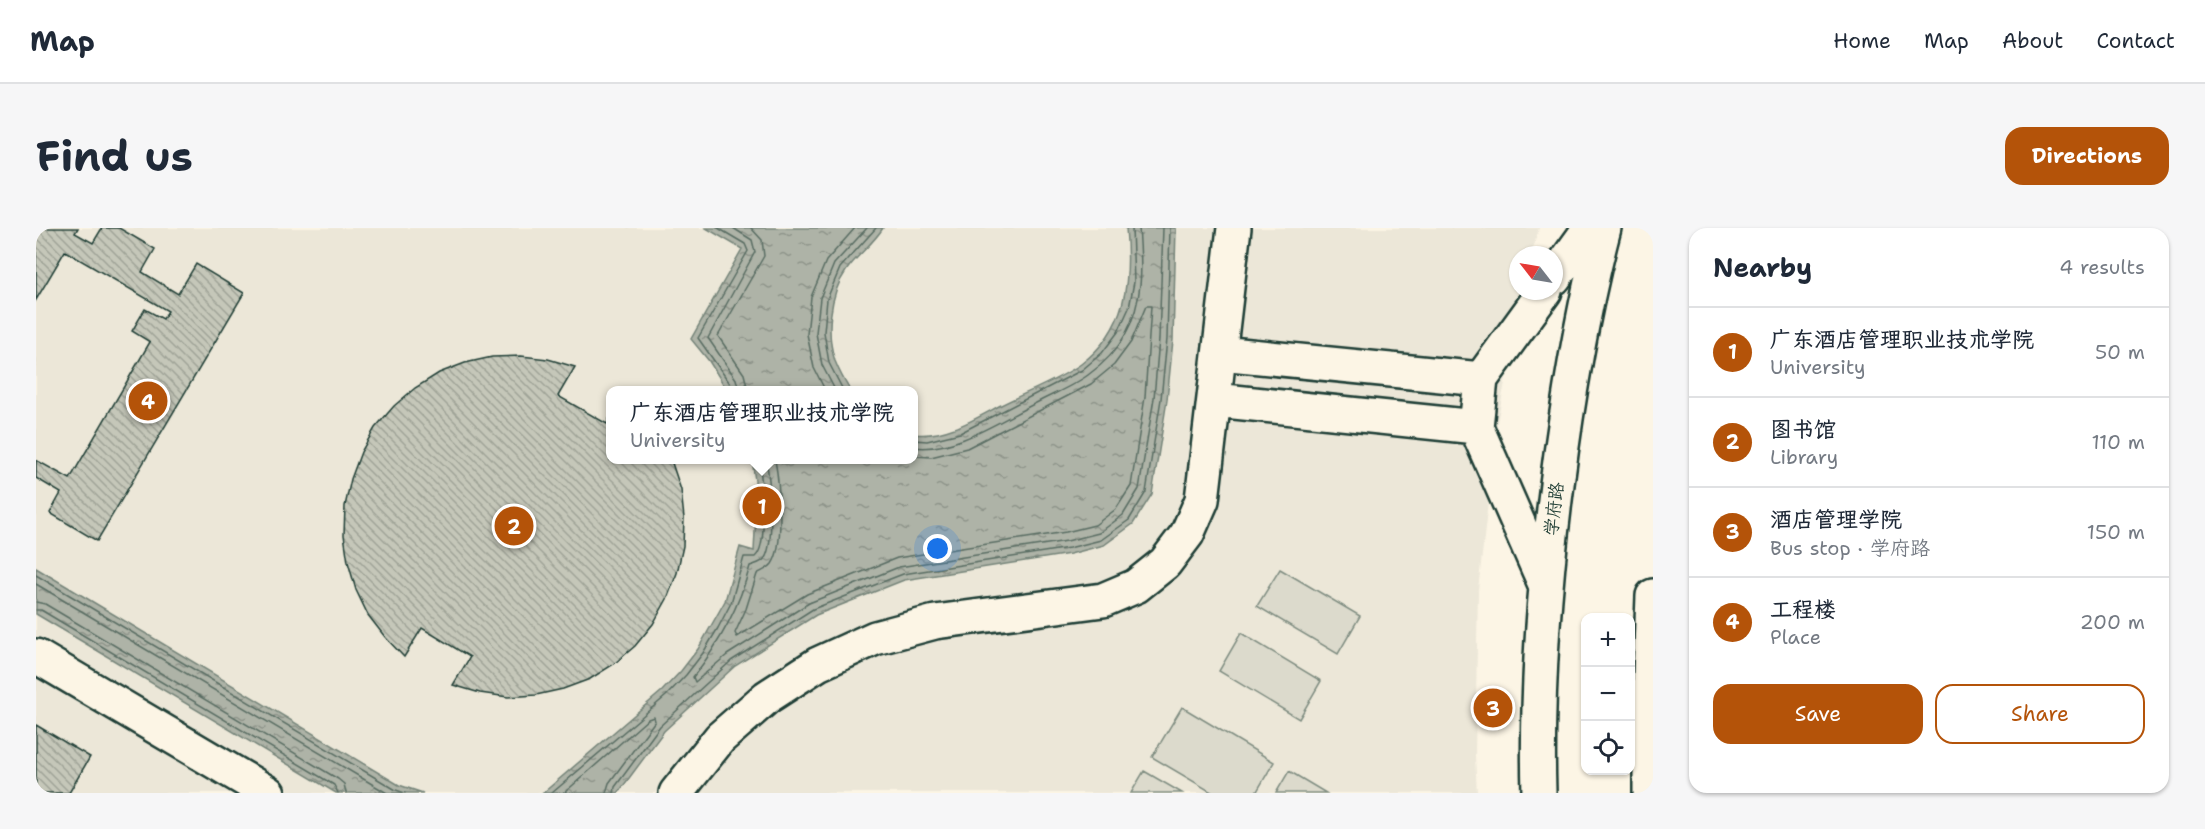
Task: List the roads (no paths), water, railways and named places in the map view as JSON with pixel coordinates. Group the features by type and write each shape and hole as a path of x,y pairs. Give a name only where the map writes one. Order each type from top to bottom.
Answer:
{"main road":[{"path":"676,793 720,738 767,697 818,664 875,638 935,622 1103,600 1136,586 1165,563 1187,534 1202,500 1234,228"},
{"path":"1563,266 1590,228"},
{"name":"学府路","path":"1539,793 1540,654 1545,584 1568,400 1592,275 1604,228"},
{"path":"1538,300 1480,380 1476,427 1545,584"},
{"path":"1220,353 1480,380"},
{"path":"1215,400 1476,427"},
{"path":"1650,793 1650,674 1653,596"},
{"path":"36,656 268,793"}],"water":[{"path":"706,228 883,228 846,271 833,303 830,327 832,350 848,386 725,386 709,361 691,339 742,249"},
{"path":"1126,228 1176,228 1173,340 1167,400 1152,494 1133,524 1104,545 1070,554 904,580 816,615 735,666 664,731 618,793 543,793 662,691 698,649 725,601 740,547 754,551 757,494 753,464 918,464 918,434 947,431 958,427 1072,370 1096,350 1117,320 1123,303 1128,267"},
{"path":"36,568 399,785 423,793 336,793 36,614"}],"place":[{"name":"工程楼","path":"148,401"},
{"name":"广东酒店管理职业技术学院","path":"762,506"},
{"name":"图书馆","path":"514,526"},
{"name":"酒店管理学院","path":"1493,708"}]}
